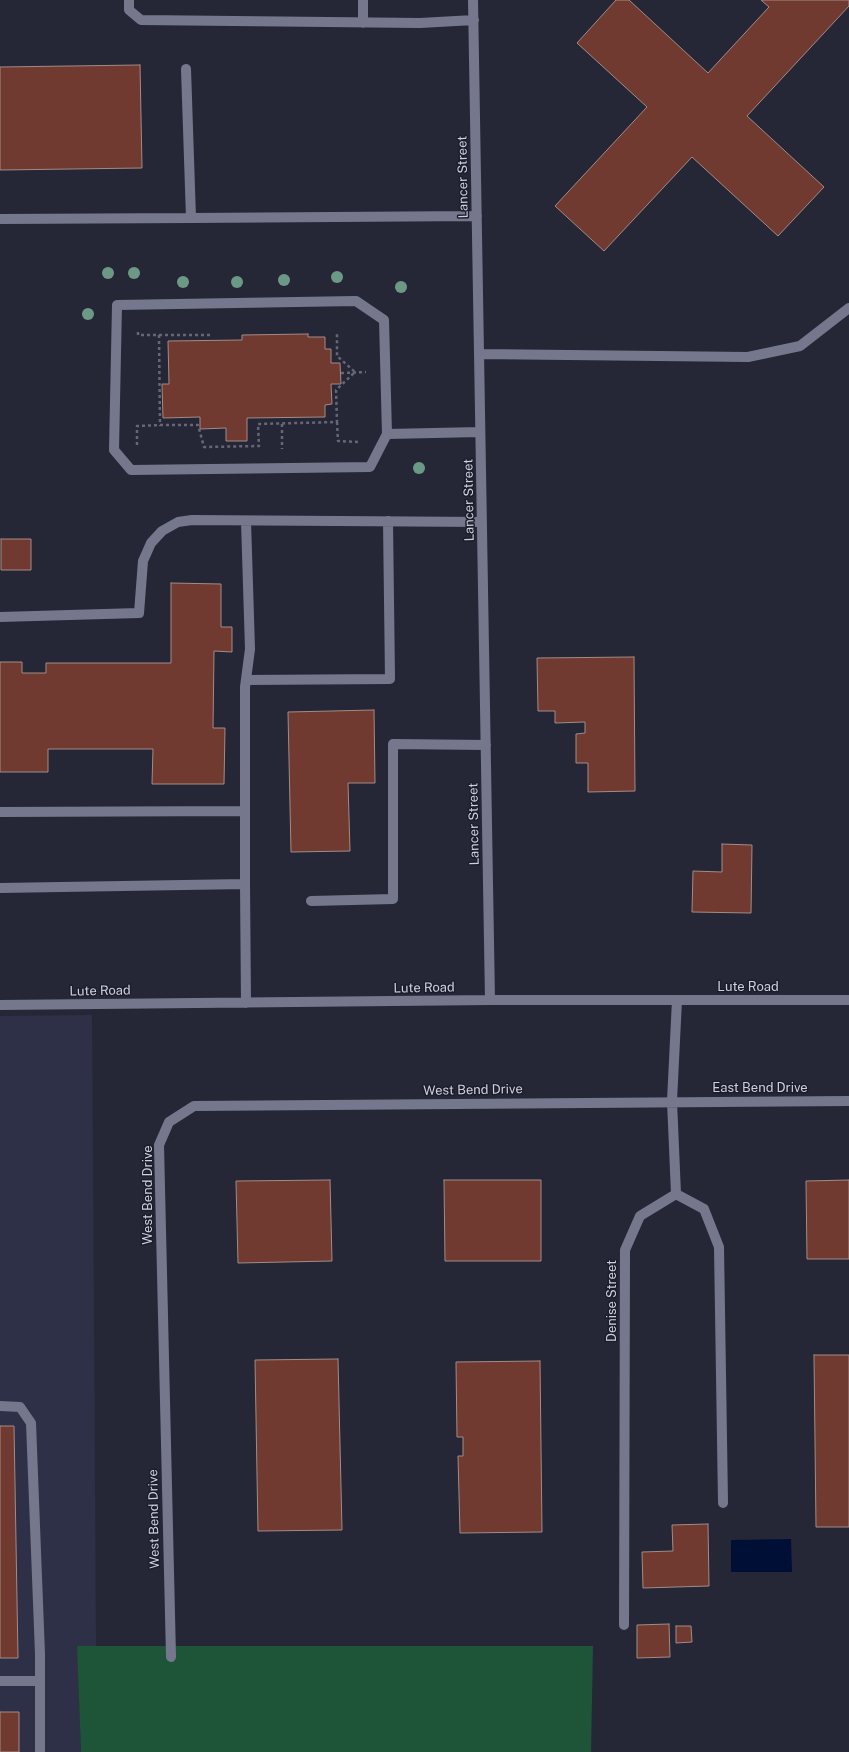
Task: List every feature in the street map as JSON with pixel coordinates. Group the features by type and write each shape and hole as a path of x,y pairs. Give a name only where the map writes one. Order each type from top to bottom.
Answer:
{"street":[{"path":"129,0 129,10 140,20 363,23 420,23 474,20"},
{"path":"363,0 363,23"},
{"name":"Lancer Street","path":"473,0 490,1000"},
{"path":"186,69 191,218"},
{"path":"0,220 477,216"},
{"path":"356,301 384,320 387,434 370,467 131,470 114,450 117,305 356,301"},
{"path":"479,354 748,357 800,346 849,308"},
{"path":"387,434 480,432"},
{"path":"0,617 139,612 143,561 151,543 162,532 178,522 192,520 482,522"},
{"path":"246,521 250,649 246,680 246,1003"},
{"path":"246,680 390,679 388,521"},
{"path":"311,901 393,899 393,744 486,744"},
{"path":"0,812 245,810"},
{"path":"0,888 245,884"},
{"name":"Lute Road","path":"0,1005 490,1000 849,1000"},
{"path":"677,1000 672,1101 676,1194 704,1209 719,1247 723,1502"},
{"name":"East Bend Drive","path":"672,1101 849,1101"},
{"name":"West Bend Drive","path":"171,1657 159,1145 169,1122 194,1106 672,1101"},
{"name":"Denise Street","path":"624,1625 625,1250 640,1216 676,1194"},
{"path":"0,1406 20,1407 32,1423 40,1681 40,1752"},
{"path":"0,1681 40,1681"}],"path":[{"path":"138,330 138,335 211,335"},
{"path":"337,334 337,356 355,372"},
{"path":"159,335 160,425"},
{"path":"341,373 355,372"},
{"path":"355,372 336,390 338,441 359,442"},
{"path":"137,450 137,426 198,425 204,447 236,447 259,446 258,424 337,422"},
{"path":"282,424 282,468"},
{"path":"236,441 236,447"}],"shaded area":[{"path":"92,1015 96,1646 78,1647 81,1752 0,1752 0,1016"}],"green space":[{"path":"77,1646 593,1646 591,1752 81,1752"}],"water":[{"path":"791,1539 792,1572 731,1572 731,1540"}],"building":[{"path":"616,0 629,0 708,73 769,7 761,0 849,0 849,6 747,116 824,187 778,236 692,157 604,251 555,206 647,107 577,43"},
{"path":"140,65 142,168 0,170 0,67"},
{"path":"308,334 308,337 325,337 325,349 331,349 331,363 340,363 341,384 331,384 332,404 325,405 325,417 247,418 247,441 226,441 226,428 200,429 200,417 163,418 162,384 169,384 168,341 242,340 242,335"},
{"path":"1,539 31,539 31,570 1,570"},
{"path":"171,583 221,584 221,627 232,627 232,652 214,651 213,728 225,728 224,784 152,784 153,749 48,749 48,772 0,772 0,662 22,662 22,673 46,673 46,663 171,663"},
{"path":"634,657 635,791 588,792 588,763 576,763 576,734 585,733 585,722 555,723 555,711 538,711 537,658"},
{"path":"374,710 375,783 348,783 350,851 291,852 288,712"},
{"path":"722,844 752,845 751,913 692,912 693,871 722,872"},
{"path":"330,1180 332,1261 238,1263 236,1181"},
{"path":"444,1180 541,1180 541,1261 445,1261"},
{"path":"849,1180 849,1259 807,1259 806,1181"},
{"path":"814,1355 849,1355 849,1527 816,1527"},
{"path":"338,1359 342,1530 258,1531 255,1360"},
{"path":"540,1361 542,1532 460,1533 458,1456 463,1456 463,1437 457,1437 456,1362"},
{"path":"0,1426 14,1426 18,1658 0,1658"},
{"path":"708,1524 709,1586 643,1588 642,1552 673,1551 672,1525"},
{"path":"669,1624 670,1657 637,1658 637,1625"},
{"path":"676,1626 691,1626 692,1642 676,1643"},
{"path":"0,1712 19,1712 19,1752 0,1752"}]}
